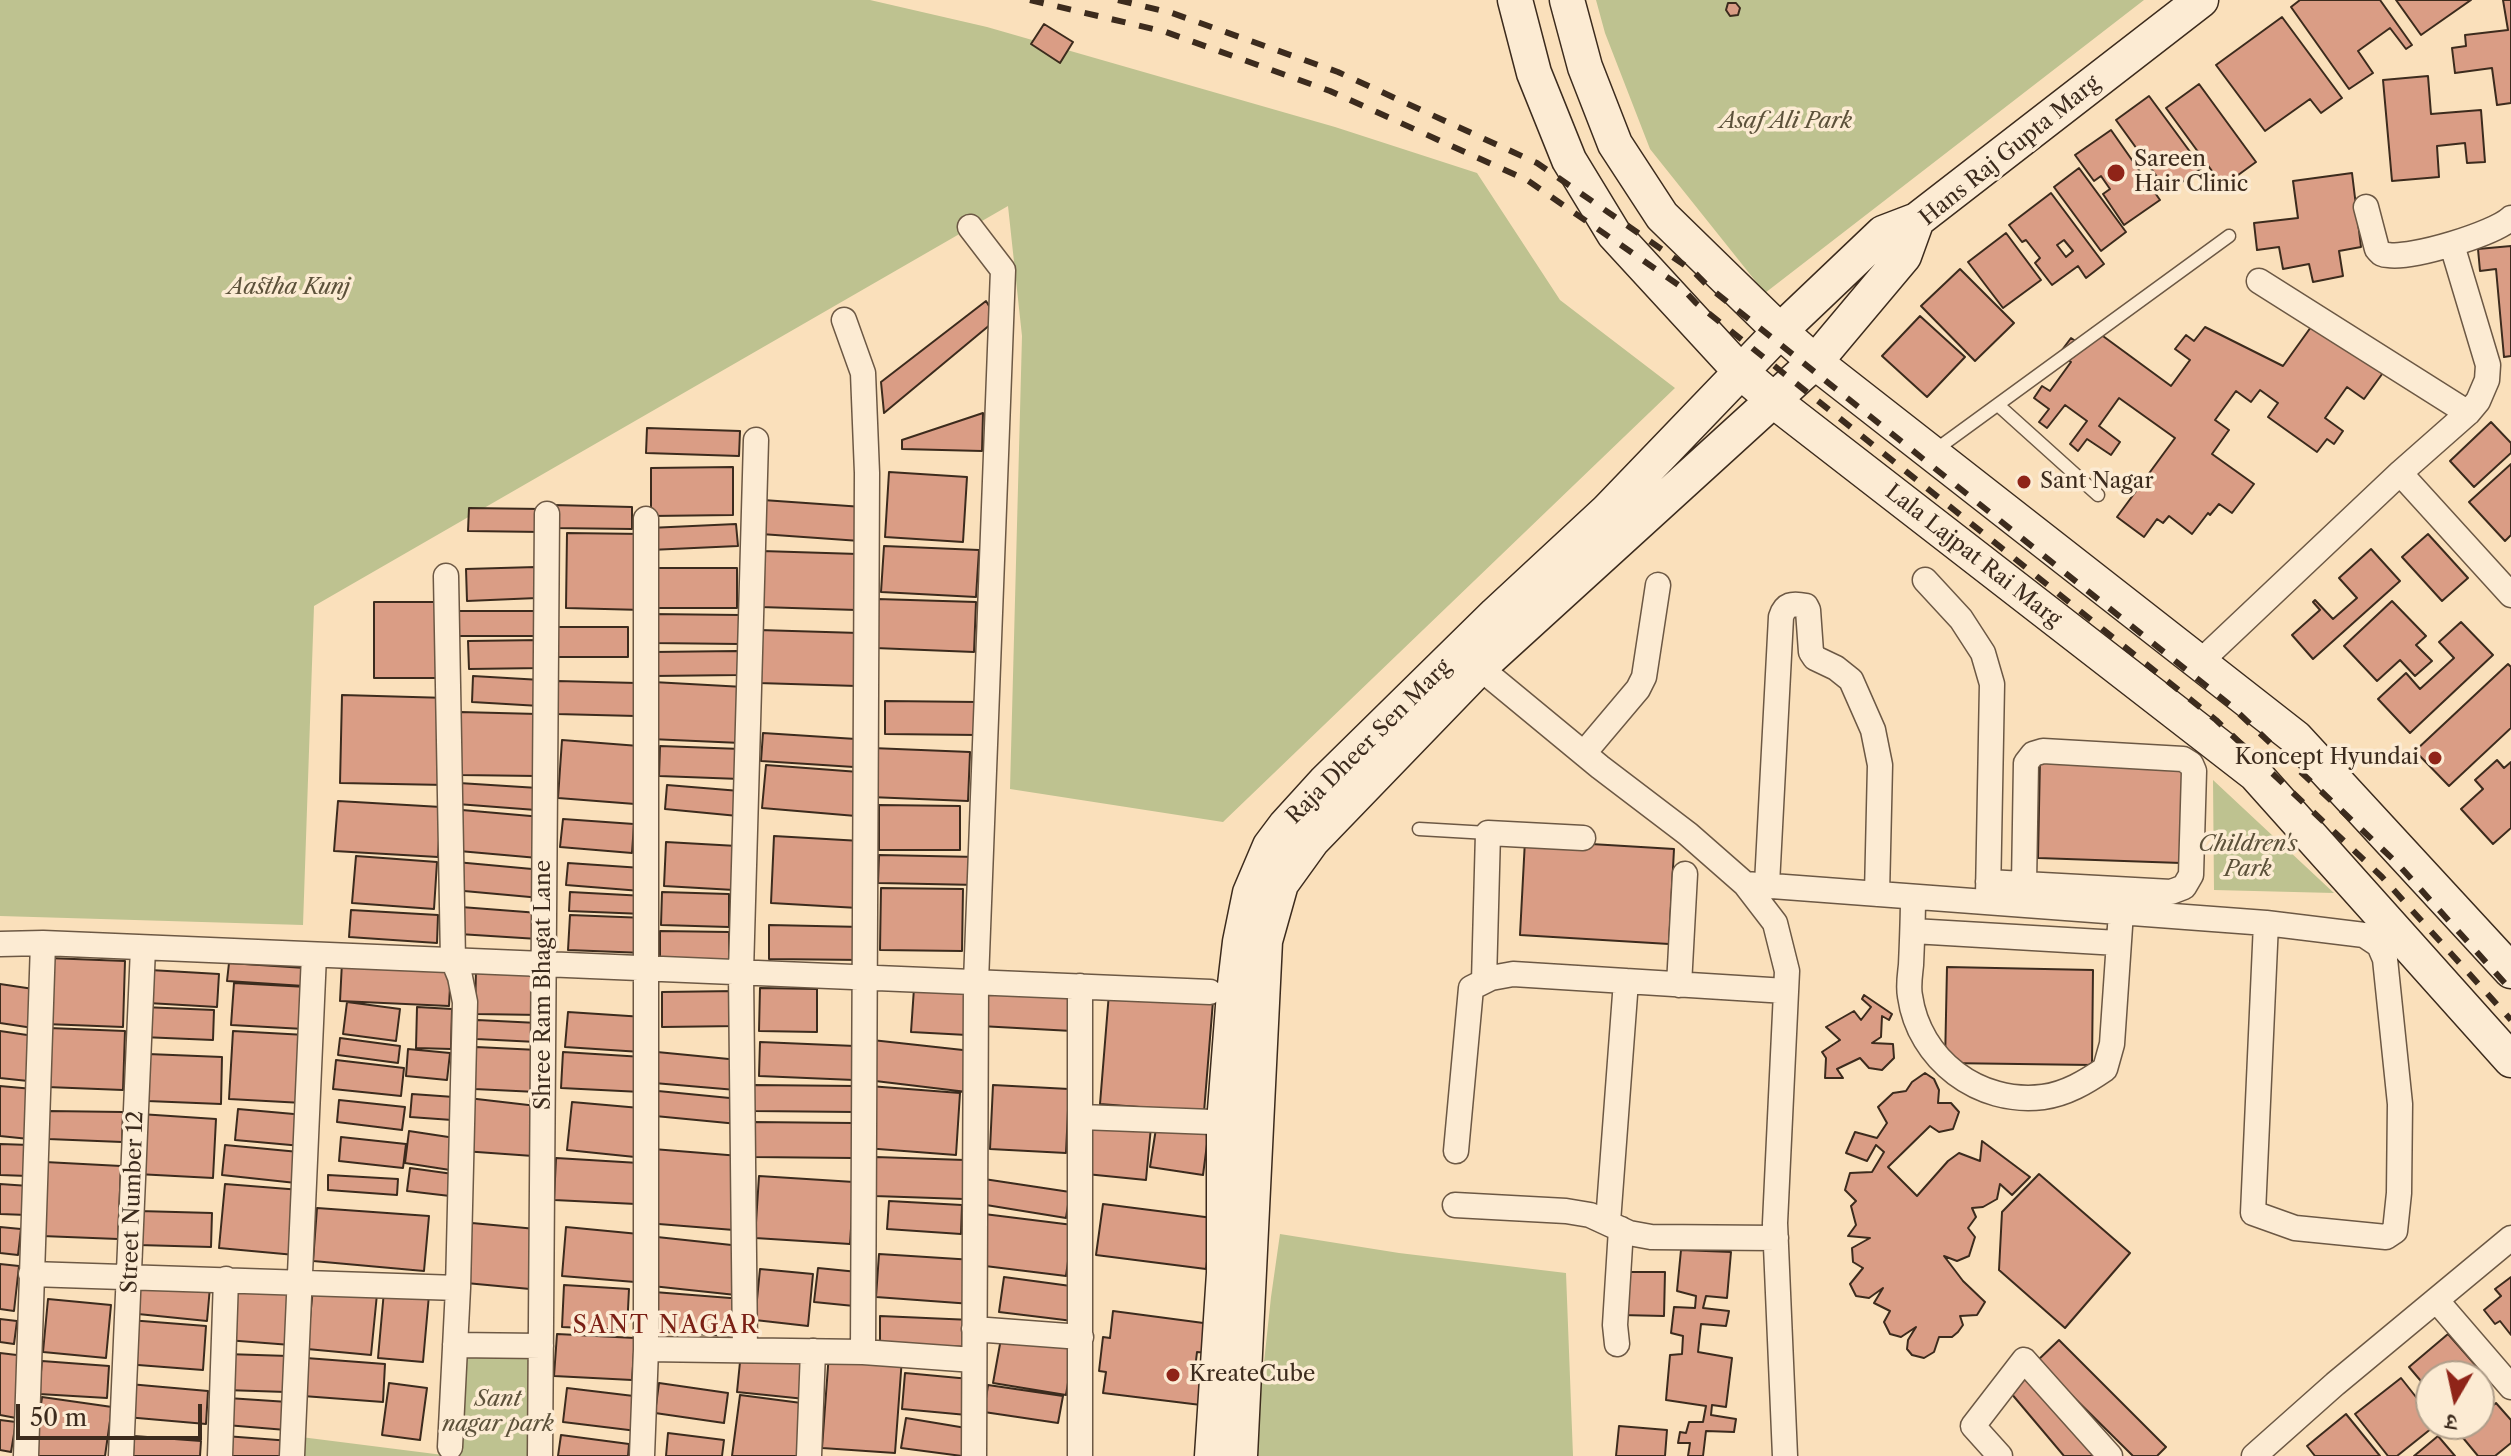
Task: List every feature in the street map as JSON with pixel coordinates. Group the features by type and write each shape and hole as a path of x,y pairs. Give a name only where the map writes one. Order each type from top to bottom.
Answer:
{"main road":[{"name":"Lala Lajpat Rai Marg","path":"1515,0 1534,73 1569,160 1614,234 1741,372 2255,774 2511,1060"},
{"path":"1567,0 1585,67 1615,144 1662,216 1815,362 2296,738 2511,971"},
{"name":"Hans Raj Gupta Marg","path":"1775,401 1815,362 1904,256 1917,220 2201,0"},
{"name":"Raja Dheer Sen Marg","path":"1212,1456 1224,1273 1240,1123 1265,941 1281,884 1312,841 1469,659 1607,511 1780,331 1883,233 1917,220"},
{"name":"Raja Dheer Sen Marg","path":"1469,659 1775,401"},
{"name":"Raja Dheer Sen Marg","path":"1240,1123 1240,1456"}],"street":[{"path":"2366,207 2377,249 2391,256 2452,245 2503,225 2511,218"},
{"path":"970,227 1003,270 976,982 974,1456"},
{"path":"2200,662 2478,401 2487,380 2488,365 2452,245"},
{"path":"2259,281 2468,413"},
{"path":"844,320 863,373 867,473 863,1352"},
{"path":"745,1350 741,972 756,440"},
{"path":"2400,473 2511,595"},
{"name":"Shree Ram Bhagat Lane","path":"540,1456 547,514"},
{"path":"642,1456 646,1349 646,519"},
{"path":"446,576 453,960 465,1002 458,1288 450,1447"},
{"path":"1925,580 1961,619 1983,653 1992,684 1988,892"},
{"path":"1584,753 1638,689 1644,677 1658,585"},
{"path":"1756,884 1781,617 1789,604 1802,605 1808,610 1811,652 1815,658 1836,668 1851,680 1873,730 1880,765 1877,894"},
{"path":"1469,659 1584,753 1756,884 1775,923 1787,971 1776,1238 1785,1456"},
{"path":"1756,884 1913,897 1988,892 2024,884 2171,892 2184,887 2191,875 2194,771 2191,764 2183,759 2043,751 2033,754 2026,763 2024,884"},
{"path":"1484,981 1488,833 1583,838"},
{"path":"1679,985 1685,874"},
{"path":"1988,892 2121,912 2266,923 2364,935 2379,945 2385,959 2400,1104 2399,1193 2395,1231 2386,1237 2295,1228 2253,1213 2266,923"},
{"path":"1913,897 1909,995 1916,1020 1930,1051 1947,1067 1975,1086 2000,1095 2044,1097 2081,1085 2105,1069 2112,1044 2121,912"},
{"path":"1913,931 2118,943"},
{"path":"0,944 43,943 1210,992"},
{"path":"26,1456 43,943"},
{"name":"Street Number 12","path":"121,1456 143,948"},
{"path":"292,1456 314,955"},
{"path":"1456,1151 1471,988 1484,981 1513,974 1786,991"},
{"path":"1617,1344 1614,1225 1626,981"},
{"path":"1080,986 1080,1456"},
{"path":"1081,1117 1240,1123"},
{"path":"1455,1205 1566,1211 1614,1225 1629,1233 1651,1237 1776,1238"},
{"path":"2254,1456 2335,1384 2510,1242"},
{"path":"31,1274 458,1288"},
{"path":"220,1456 226,1279"},
{"path":"2437,1301 2511,1387"},
{"path":"974,1329 1081,1337"},
{"path":"455,1345 541,1346"},
{"path":"646,1349 863,1352 974,1360"},
{"path":"809,1456 813,1351"},
{"path":"2000,1456 1973,1426 2024,1360 2110,1456"}],"lane":[{"path":"1932,453 2229,236"},
{"path":"1998,405 2098,495"},
{"path":"1419,829 1488,833"}],"green space":[{"name":"Aastha Kunj","path":"0,0 870,0 987,27 1335,127 1477,173 1560,300 1675,388 1223,822 1010,789 1022,336 1008,206 314,606 303,925 0,916"},
{"name":"Asaf Ali Park","path":"1596,0 2144,0 1765,293 1650,149 1605,33"},
{"name":"Children's Park","path":"2213,780 2334,893 2214,890"},
{"path":"1280,1234 1399,1253 1566,1273 1573,1456 1254,1456"},
{"name":"Sant nagar park","path":"463,1346 541,1346 540,1456 453,1456"},
{"name":"Sant nagar park","path":"293,1436 451,1456 292,1456"}],"building":[{"path":"2300,0 2380,0 2412,45 2406,49 2390,28 2358,51 2373,73 2349,89 2291,7"},
{"path":"2396,0 2471,0 2421,35"},
{"path":"2503,0 2511,0 2511,103 2497,105 2492,68 2455,73 2452,48 2466,46 2465,35 2508,30"},
{"path":"1728,3 1736,3 1740,8 1738,15 1730,16 1726,10"},
{"path":"2282,17 2342,98 2321,113 2310,99 2265,131 2216,65"},
{"path":"1044,24 1073,42 1060,63 1031,44"},
{"path":"2428,76 2431,114 2481,110 2485,162 2467,163 2465,143 2437,146 2439,177 2392,181 2383,80"},
{"path":"2199,84 2256,162 2223,186 2166,108"},
{"path":"2149,96 2202,168 2168,192 2116,120"},
{"path":"2111,130 2160,200 2124,225 2103,194 2110,189 2101,176 2094,181 2075,155"},
{"path":"2079,168 2126,232 2101,251 2054,187"},
{"path":"2352,173 2361,247 2339,251 2343,276 2313,282 2309,264 2283,269 2279,247 2257,250 2254,223 2298,218 2293,181"},
{"path":"2051,193 2104,264 2086,278 2078,266 2052,285 2035,263 2040,258 2009,225","holes":["2064,240 2073,251 2066,257 2057,245"]},
{"path":"2006,233 2041,280 2003,308 1968,262"},
{"path":"2511,246 2511,356 2504,357 2496,269 2480,271 2478,249"},
{"path":"1960,269 2014,323 1975,361 1921,306"},
{"path":"986,301 997,319 884,413 881,382"},
{"path":"1920,316 1965,357 1927,397 1882,356"},
{"path":"2316,320 2385,370 2364,399 2347,387 2325,418 2343,431 2334,444 2327,439 2317,452 2268,417 2278,403 2260,390 2251,402 2236,391 2215,420 2229,430 2212,454 2254,484 2232,513 2219,504 2192,534 2169,516 2163,523 2157,519 2144,537 2117,517 2175,438 2119,398 2099,426 2120,442 2111,455 2087,439 2078,451 2070,444 2087,421 2065,405 2047,428 2039,422 2049,409 2034,398 2042,386 2050,391 2071,362 2059,354 2071,338 2080,344 2092,328 2171,386 2190,360 2175,349 2186,335 2194,341 2205,327 2283,366"},
{"path":"983,413 982,451 902,449 902,440"},
{"path":"2491,422 2511,443 2511,453 2474,487 2450,461"},
{"path":"647,428 740,431 739,456 646,453"},
{"path":"2511,464 2511,535 2505,541 2469,502"},
{"path":"733,467 733,515 651,516 651,468"},
{"path":"889,472 967,477 963,542 885,537"},
{"path":"763,500 863,507 860,541 761,534"},
{"path":"553,505 632,507 632,529 552,528"},
{"path":"469,508 542,509 542,532 468,531"},
{"path":"736,524 738,546 650,550 649,528"},
{"path":"567,533 644,534 643,610 566,608"},
{"path":"2428,534 2468,578 2442,601 2402,557"},
{"path":"884,546 979,550 976,597 881,592"},
{"path":"2371,549 2400,581 2313,659 2292,635 2320,610 2313,602 2315,600 2333,619 2357,598 2339,578"},
{"path":"762,551 858,554 857,610 760,607"},
{"path":"536,567 537,598 467,601 466,569"},
{"path":"652,568 737,568 737,608 652,608"},
{"path":"877,599 976,602 974,652 875,648"},
{"path":"2392,601 2426,636 2416,645 2432,661 2415,676 2400,660 2377,681 2344,646"},
{"path":"374,602 444,602 444,678 374,678"},
{"path":"452,611 546,611 546,636 452,636"},
{"path":"651,614 740,615 740,644 651,643"},
{"path":"2461,622 2493,655 2410,733 2378,699 2406,673 2420,689 2454,658 2439,642"},
{"path":"551,627 628,627 628,657 551,657"},
{"path":"759,630 859,633 857,686 758,683"},
{"path":"542,640 542,668 469,669 468,641"},
{"path":"738,651 739,675 653,676 653,652"},
{"path":"2508,664 2511,667 2511,728 2449,786 2415,751"},
{"path":"473,676 541,680 540,706 472,702"},
{"path":"557,681 637,683 636,716 556,714"},
{"path":"653,682 744,687 741,743 650,739"},
{"path":"342,695 448,698 446,785 340,783"},
{"path":"885,701 978,702 978,735 885,734"},
{"path":"460,712 538,714 537,776 459,775"},
{"path":"763,733 856,739 854,767 761,761"},
{"path":"562,740 639,746 635,804 558,798"},
{"path":"660,746 741,749 740,779 659,776"},
{"path":"872,748 970,752 968,801 870,797"},
{"path":"2040,759 2185,763 2181,863 2038,858"},
{"path":"2497,760 2504,768 2511,762 2511,828 2493,844 2461,809 2483,789 2475,780"},
{"path":"766,765 859,772 856,816 762,808"},
{"path":"459,783 538,788 536,810 457,804"},
{"path":"667,785 740,791 738,816 665,809"},
{"path":"338,801 441,807 438,857 334,851"},
{"path":"879,805 960,806 960,850 879,850"},
{"path":"462,810 542,817 538,858 459,851"},
{"path":"563,819 634,824 632,853 560,847"},
{"path":"774,836 861,841 858,908 771,903"},
{"path":"1525,840 1674,849 1669,944 1520,935"},
{"path":"666,842 737,846 734,890 664,886"},
{"path":"879,855 978,857 978,885 878,883"},
{"path":"356,856 437,862 434,909 352,903"},
{"path":"456,862 543,870 541,898 453,890"},
{"path":"568,863 642,868 641,891 566,885"},
{"path":"881,888 963,889 962,951 880,950"},
{"path":"570,892 645,896 644,914 569,911"},
{"path":"662,892 729,894 729,927 661,925"},
{"path":"461,907 539,913 538,939 459,934"},
{"path":"351,910 438,915 437,943 349,937"},
{"path":"570,915 646,918 644,953 568,950"},
{"path":"769,925 863,927 863,960 769,959"},
{"path":"660,931 729,932 729,961 660,961"},
{"path":"48,958 125,961 123,1027 45,1024"},
{"path":"342,962 451,967 449,1006 340,1001"},
{"path":"229,963 305,968 304,986 227,981"},
{"path":"1947,967 2093,970 2092,1065 1945,1063"},
{"path":"476,969 542,970 541,1015 475,1014"},
{"path":"150,970 219,974 217,1007 148,1003"},
{"path":"234,983 307,987 304,1029 231,1025"},
{"path":"0,984 40,990 33,1028 0,1023"},
{"path":"760,988 817,989 817,1032 759,1031"},
{"path":"914,988 969,990 967,1035 911,1032"},
{"path":"983,988 1074,993 1072,1031 980,1026"},
{"path":"737,991 738,1026 662,1027 662,992"},
{"path":"1109,993 1213,1001 1204,1112 1100,1104"},
{"path":"1864,995 1892,1014 1889,1020 1882,1016 1881,1037 1872,1043 1893,1044 1894,1058 1882,1070 1869,1068 1860,1058 1837,1069 1843,1078 1825,1078 1826,1058 1822,1052 1840,1040 1826,1027 1854,1011 1861,1020 1871,1007 1862,999"},
{"path":"347,1002 400,1009 396,1041 343,1034"},
{"path":"143,1007 214,1010 213,1040 142,1037"},
{"path":"417,1007 452,1009 451,1049 416,1048"},
{"path":"568,1012 644,1017 641,1052 565,1047"},
{"path":"477,1020 538,1023 537,1042 476,1039"},
{"path":"49,1028 125,1031 123,1090 47,1087"},
{"path":"0,1031 34,1036 28,1081 0,1078"},
{"path":"233,1031 306,1035 303,1103 229,1099"},
{"path":"340,1038 400,1046 398,1063 338,1055"},
{"path":"872,1040 972,1051 967,1092 867,1080"},
{"path":"760,1042 855,1046 854,1080 759,1076"},
{"path":"476,1047 538,1050 537,1092 474,1089"},
{"path":"408,1049 450,1053 447,1080 406,1076"},
{"path":"563,1052 643,1057 641,1092 561,1088"},
{"path":"657,1052 739,1060 736,1090 654,1083"},
{"path":"148,1054 222,1057 221,1104 147,1101"},
{"path":"336,1060 404,1068 401,1096 333,1089"},
{"path":"1925,1073 1934,1079 1939,1090 1938,1103 1951,1103 1959,1112 1953,1129 1939,1132 1930,1126 1888,1167 1917,1196 1959,1153 1980,1161 1982,1141 2030,1177 2012,1195 2000,1184 1997,1199 1983,1207 1972,1208 1976,1217 1968,1228 1975,1237 1969,1256 1957,1261 1944,1256 1963,1281 1985,1302 1977,1315 1960,1316 1963,1325 1958,1332 1952,1337 1939,1337 1934,1352 1924,1358 1912,1355 1907,1349 1908,1340 1916,1327 1901,1337 1890,1334 1884,1322 1890,1311 1874,1303 1883,1288 1869,1298 1856,1296 1850,1284 1863,1268 1853,1262 1852,1248 1870,1238 1848,1236 1856,1225 1851,1206 1856,1201 1845,1190 1850,1173 1872,1172 1884,1152 1876,1145 1867,1161 1846,1153 1855,1132 1877,1138 1887,1123 1878,1107 1893,1093 1906,1091 1912,1082"},
{"path":"753,1085 855,1086 855,1112 753,1111"},
{"path":"993,1085 1069,1089 1066,1153 990,1149"},
{"path":"0,1086 33,1089 29,1139 0,1136"},
{"path":"869,1086 960,1093 956,1155 865,1148"},
{"path":"658,1091 740,1099 738,1124 655,1116"},
{"path":"412,1094 454,1097 452,1120 410,1117"},
{"path":"468,1098 537,1106 533,1156 463,1151"},
{"path":"339,1100 405,1107 402,1130 337,1122"},
{"path":"572,1102 640,1108 635,1157 567,1150"},
{"path":"238,1109 305,1115 302,1146 235,1140"},
{"path":"48,1111 123,1112 122,1142 48,1139"},
{"path":"140,1114 216,1119 213,1178 137,1174"},
{"path":"753,1122 853,1123 853,1158 752,1157"},
{"path":"1091,1122 1151,1127 1146,1180 1086,1174"},
{"path":"1157,1122 1209,1129 1203,1175 1150,1167"},
{"path":"409,1131 455,1138 450,1170 405,1163"},
{"path":"341,1137 406,1144 403,1168 339,1161"},
{"path":"0,1144 30,1145 28,1176 0,1175"},
{"path":"225,1145 299,1152 296,1183 222,1175"},
{"path":"653,1149 740,1156 734,1230 646,1223"},
{"path":"875,1157 965,1160 964,1199 874,1196"},
{"path":"556,1158 639,1163 636,1204 554,1200"},
{"path":"45,1162 121,1166 118,1239 42,1236"},
{"path":"410,1168 453,1174 450,1196 407,1191"},
{"path":"2039,1174 2130,1253 2065,1328 1999,1270 2002,1212"},
{"path":"328,1175 398,1179 397,1195 328,1190"},
{"path":"759,1176 854,1182 850,1244 755,1238"},
{"path":"984,1179 1070,1192 1066,1218 980,1204"},
{"path":"0,1184 29,1186 27,1215 0,1214"},
{"path":"225,1184 301,1190 295,1255 219,1248"},
{"path":"889,1201 962,1205 961,1234 887,1229"},
{"path":"1103,1204 1213,1218 1206,1269 1096,1255"},
{"path":"317,1208 429,1216 424,1271 313,1261"},
{"path":"139,1211 212,1213 211,1247 138,1245"},
{"path":"984,1214 1073,1225 1066,1276 977,1265"},
{"path":"472,1223 536,1229 530,1289 466,1283"},
{"path":"0,1227 21,1229 18,1255 0,1253"},
{"path":"566,1227 639,1234 635,1282 562,1276"},
{"path":"657,1237 741,1246 736,1295 652,1286"},
{"path":"1681,1250 1731,1252 1727,1298 1706,1296 1703,1308 1729,1311 1726,1326 1701,1324 1698,1352 1732,1358 1726,1407 1712,1405 1711,1415 1736,1419 1734,1432 1706,1431 1703,1456 1688,1456 1690,1443 1678,1443 1680,1432 1686,1433 1689,1422 1703,1422 1706,1406 1666,1400 1670,1355 1682,1354 1683,1336 1671,1333 1674,1307 1695,1308 1696,1296 1677,1291"},
{"path":"879,1254 974,1260 972,1304 876,1297"},
{"path":"0,1264 19,1266 14,1311 0,1309"},
{"path":"818,1268 858,1272 854,1306 814,1302"},
{"path":"760,1269 813,1274 808,1326 755,1320"},
{"path":"1622,1272 1665,1272 1664,1316 1621,1315"},
{"path":"1004,1277 1078,1287 1073,1321 999,1312"},
{"path":"2511,1277 2511,1335 2500,1321 2495,1324 2484,1310 2501,1296 2495,1289"},
{"path":"141,1281 210,1287 207,1321 138,1314"},
{"path":"230,1283 295,1287 291,1345 226,1340"},
{"path":"564,1285 629,1289 627,1330 562,1327"},
{"path":"313,1288 377,1294 371,1355 307,1349"},
{"path":"384,1291 429,1295 423,1362 378,1358"},
{"path":"654,1292 743,1299 740,1337 651,1331"},
{"path":"48,1299 111,1305 106,1358 43,1352"},
{"path":"1113,1311 1211,1324 1207,1353 1197,1352 1194,1378 1204,1380 1201,1405 1103,1393 1106,1372 1099,1371 1103,1337 1110,1338"},
{"path":"880,1316 972,1320 971,1347 880,1344"},
{"path":"0,1319 17,1321 14,1344 0,1342"},
{"path":"129,1320 206,1326 203,1370 125,1364"},
{"path":"1002,1333 1074,1346 1066,1395 993,1383"},
{"path":"557,1334 635,1338 632,1380 554,1376"},
{"path":"2448,1334 2471,1360 2417,1360"},
{"path":"2059,1340 2166,1447 2157,1456 2133,1456 2037,1361"},
{"path":"741,1352 809,1358 805,1399 737,1392"},
{"path":"0,1353 25,1356 16,1418 0,1415"},
{"path":"829,1353 902,1358 895,1453 822,1448"},
{"path":"226,1354 288,1356 286,1392 225,1390"},
{"path":"306,1358 385,1364 383,1402 303,1396"},
{"path":"42,1361 109,1366 107,1398 39,1394"},
{"path":"2025,1369 2099,1456 2064,1456 2005,1386"},
{"path":"905,1373 970,1379 967,1415 902,1409"},
{"path":"2401,1378 2415,1396 2417,1440 2397,1456 2388,1456 2355,1414"},
{"path":"389,1383 427,1388 420,1440 382,1435"},
{"path":"659,1383 728,1393 724,1423 655,1413"},
{"path":"129,1384 208,1391 206,1424 126,1417"},
{"path":"988,1385 1063,1396 1058,1423 984,1412"},
{"path":"567,1388 642,1397 637,1431 563,1422"},
{"path":"740,1395 809,1404 802,1456 732,1456"},
{"path":"42,1397 112,1407 105,1456 34,1456"},
{"path":"228,1398 288,1402 286,1430 226,1425"},
{"path":"2495,1404 2511,1420 2511,1443 2495,1456 2478,1456 2465,1440 2495,1440"},
{"path":"2346,1414 2380,1456 2315,1456 2307,1446"},
{"path":"906,1418 966,1428 962,1456 901,1448"},
{"path":"0,1420 16,1422 11,1452 0,1450"},
{"path":"1619,1426 1667,1430 1665,1456 1616,1456"},
{"path":"668,1433 724,1440 722,1456 666,1456"},
{"path":"561,1435 629,1444 628,1456 558,1456"},
{"path":"134,1436 201,1441 200,1456 133,1456"},
{"path":"225,1436 291,1441 290,1456 223,1456"},
{"path":"2433,1440 2441,1440 2455,1456 2414,1456"}],"railway":[{"path":"1030,0 1166,32 1330,91 1527,180 1680,286 1696,303 2216,720 2382,877 2511,1020"},
{"path":"1118,0 1172,13 1338,72 1537,163 1693,271 1710,288 2230,705 2397,863 2511,990"}],"place":[{"name":"Sareen Hair Clinic","path":"2116,173"},
{"name":"Sant Nagar","path":"2024,482"},
{"name":"Koncept Hyundai","path":"2435,758"},
{"name":"KreateCube","path":"1173,1375"}],"district":[{"name":"SANT NAGAR","path":"666,1326"}]}
